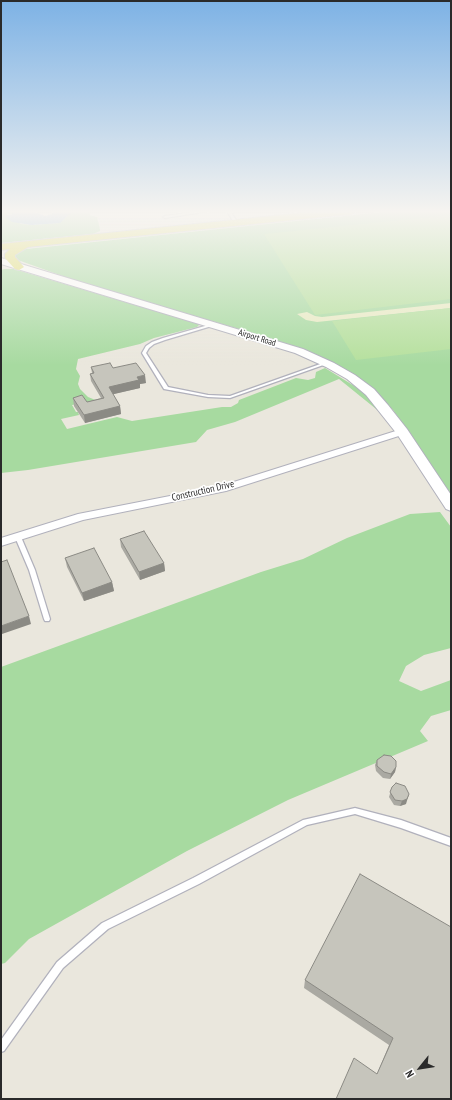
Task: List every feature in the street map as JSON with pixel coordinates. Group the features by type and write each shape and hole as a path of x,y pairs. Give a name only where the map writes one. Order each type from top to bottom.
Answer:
{"main road":[{"name":"Airport Road","path":"5,262 214,324 299,351 327,363 351,377 370,392 402,432 451,506"},
{"path":"14,262 19,267"}],"street":[{"name":"Construction Drive","path":"1,542 82,517 222,489 402,432"}],"lane":[{"path":"214,324 158,341 147,348 144,353 166,388 208,396 230,397 327,363"},
{"path":"18,537 32,570 47,619"},
{"path":"1,1048 60,965 105,926 196,881 306,822 355,811 401,824 451,842"}],"green space":[{"path":"24,262 451,262 451,496 412,436 393,410 377,393 298,348 256,334 82,283"},
{"path":"282,262 451,262 451,299 315,315"},
{"path":"14,269 199,325 197,327 154,338 140,344 78,359 76,369 80,376 78,384 80,389 88,397 98,401 72,405 79,415 61,419 67,429 117,417 132,421 222,407 231,407 238,403 239,400 296,378 308,380 315,378 316,372 325,368 356,387 368,397 381,413 339,379 235,422 207,430 196,442 28,470 1,473 1,270"},
{"path":"451,308 451,349 356,360 332,321"},
{"path":"440,512 451,527 451,648 424,655 406,666 399,681 421,691 451,680 451,710 431,716 420,731 428,741 288,800 187,851 29,939 5,963 1,964 1,667 261,572 303,559 347,538 410,514"}],"sand":[{"path":"451,303 451,308 317,322 306,320 297,314 307,312 315,316 322,317"}],"building":[{"path":"110,363 113,368 136,363 145,375 137,377 139,380 109,387 120,406 84,415 73,398 82,395 87,402 104,398 90,374 94,373 91,367"},
{"path":"144,531 164,563 139,572 120,539"},
{"path":"94,548 112,582 82,593 65,558"},
{"path":"7,560 29,616 1,626 1,562"},
{"path":"384,755 391,756 396,761 396,767 391,774 384,772 377,766 377,760"},
{"path":"396,783 405,786 409,794 407,799 402,801 395,800 390,792"},
{"path":"360,874 451,927 451,1099 336,1099 354,1058 377,1074 393,1038 305,980"}]}
